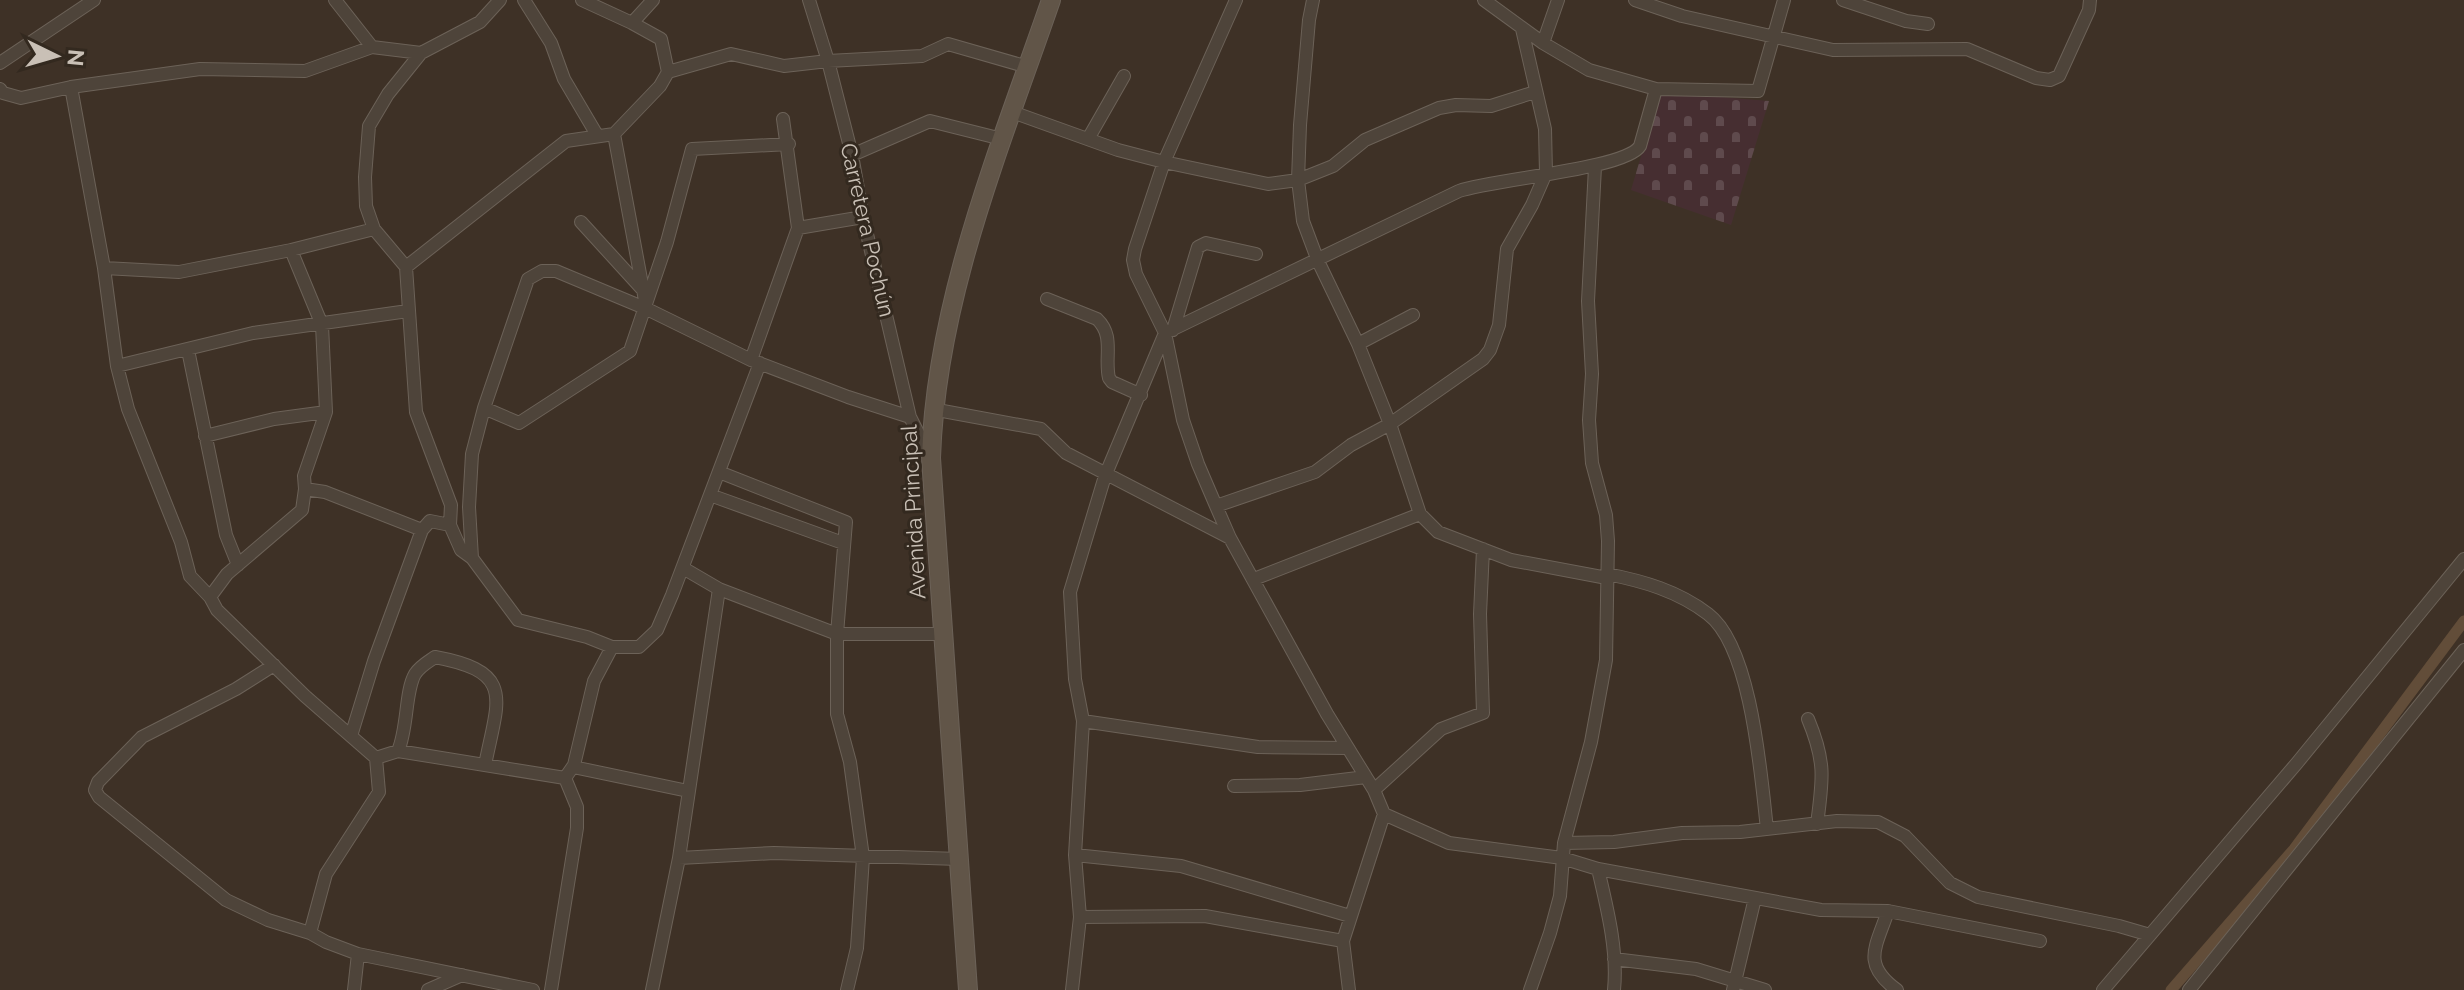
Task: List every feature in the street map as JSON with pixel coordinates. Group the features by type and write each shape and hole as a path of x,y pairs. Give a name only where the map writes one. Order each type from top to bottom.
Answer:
{"main road":[{"name":"Avenida Principal","path":"968,990 931,458 932,409 960,272 1051,0"}],"street":[{"path":"0,63 94,0"},
{"path":"335,0 372,47"},
{"path":"500,0 480,22 421,53 388,94 369,126 365,177 366,206 374,229 406,267 416,412 451,505 450,525 461,550 472,558 518,620 587,637 612,647 639,647 657,630 719,472 798,228 789,144 783,119"},
{"path":"524,0 551,43 564,79 597,135"},
{"path":"406,267 566,141 614,134 660,86 668,72 661,39 582,0"},
{"path":"632,23 653,0"},
{"name":"Carretera Pochún","path":"809,0 852,155 863,217 910,417 931,458"},
{"path":"1236,0 1164,162 1133,260 1136,274 1169,331 1183,420 1230,538 1374,790 1384,814 1343,941 1349,990"},
{"path":"1313,0 1303,85 1298,180 1303,221 1390,424 1420,514 1438,532 1483,549 1528,564 1648,582 1682,597 1711,616 1729,641 1742,676 1759,751 1767,829"},
{"path":"1484,0 1522,29 1589,70 1656,89 1758,91 1784,0"},
{"path":"1543,43 1558,0"},
{"path":"1635,0 1682,16 1833,50 1967,49 2036,78 2050,80 2059,76 2089,10 2090,0"},
{"path":"1843,0 1906,21 1928,24"},
{"path":"1216,506 1315,472 1351,445 1390,424 1483,359 1490,350 1499,325 1507,249 1546,173 1545,129 1522,29"},
{"path":"668,72 731,54 784,66 922,56 948,44 1028,67"},
{"path":"0,89 3,93 21,98 71,87 200,69 305,71 372,47 421,53"},
{"path":"1088,139 1124,76"},
{"path":"71,87 104,268 117,366 128,409 181,542 190,576 210,597 217,610 376,758 379,792 326,874 310,933"},
{"path":"1169,331 1459,191 1494,181 1595,167 1637,151 1656,89"},
{"path":"1012,112 1164,162 1268,184 1298,180 1333,166 1365,140 1439,108 1491,106 1535,92"},
{"path":"852,155 930,121 1002,139"},
{"path":"614,134 647,309"},
{"path":"484,408 519,423 630,351 647,309 692,149 789,144"},
{"path":"1530,990 1560,896 1564,843 1591,742 1606,660 1606,515 1592,463 1589,420 1592,374 1588,301 1595,167"},
{"path":"798,228 863,217"},
{"path":"581,222 643,290"},
{"path":"104,268 179,272 291,250 374,229"},
{"path":"1072,990 1080,917 1075,855 1083,721 1075,679 1070,592 1105,476 1169,331 1198,247 1206,243 1256,254"},
{"path":"210,597 227,574 302,510 304,476 326,412 322,325 291,250"},
{"path":"472,558 469,507 472,454 484,408 528,279 542,271 556,271 647,309 756,362 910,417"},
{"path":"1047,299 1103,324 1108,338 1109,378 1141,395"},
{"path":"117,366 253,333 408,311"},
{"path":"1358,344 1413,315"},
{"path":"188,350 226,535 238,565"},
{"path":"932,409 1041,429 1066,453 1105,476 1230,538"},
{"path":"205,436 274,419 326,412"},
{"path":"719,472 846,522 837,634 837,714 850,762 863,857 857,948 847,990"},
{"path":"305,489 325,492 422,530"},
{"path":"710,495 843,543"},
{"path":"1254,579 1420,514"},
{"path":"351,736 374,661 422,530 430,521 450,525"},
{"path":"1374,790 1441,729 1483,713 1480,614 1483,549"},
{"path":"2103,990 2306,752 2464,559"},
{"path":"683,568 719,589 837,634 944,634"},
{"path":"652,990 679,858 719,589"},
{"path":"551,990 577,828 577,807 569,772 594,681 612,647"},
{"path":"2189,990 2294,856 2464,650"},
{"path":"398,751 407,724 413,677 435,657 476,668 489,679 497,694 485,765"},
{"path":"274,665 236,689 142,737 98,782 95,790 99,797 226,900 268,920 310,933 358,954 533,990"},
{"path":"1808,719 1820,746 1824,773 1817,824"},
{"path":"1083,721 1258,747 1348,748"},
{"path":"376,758 398,751 485,765 569,772 688,791"},
{"path":"1234,786 1300,785 1366,777"},
{"path":"1384,814 1449,843 1562,858 1598,869 1821,910 1888,911 2040,941"},
{"path":"1564,843 1614,842 1682,833 1767,829 1837,821 1878,822 1905,836 1950,883 1978,897 2150,935"},
{"path":"679,858 774,853 959,859"},
{"path":"1075,855 1181,866 1350,916"},
{"path":"1598,869 1608,911 1614,990"},
{"path":"1734,985 1755,898"},
{"path":"1888,911 1874,961 1878,976 1897,990"},
{"path":"1080,917 1205,916 1343,941"},
{"path":"354,990 358,954"},
{"path":"1614,959 1696,969 1734,985 1765,990"},
{"path":"428,990 462,975"}],"green space":[{"path":"1660,92 1769,101 1731,225 1631,190"}],"waterway":[{"path":"2171,990 2294,849 2464,621"}]}
